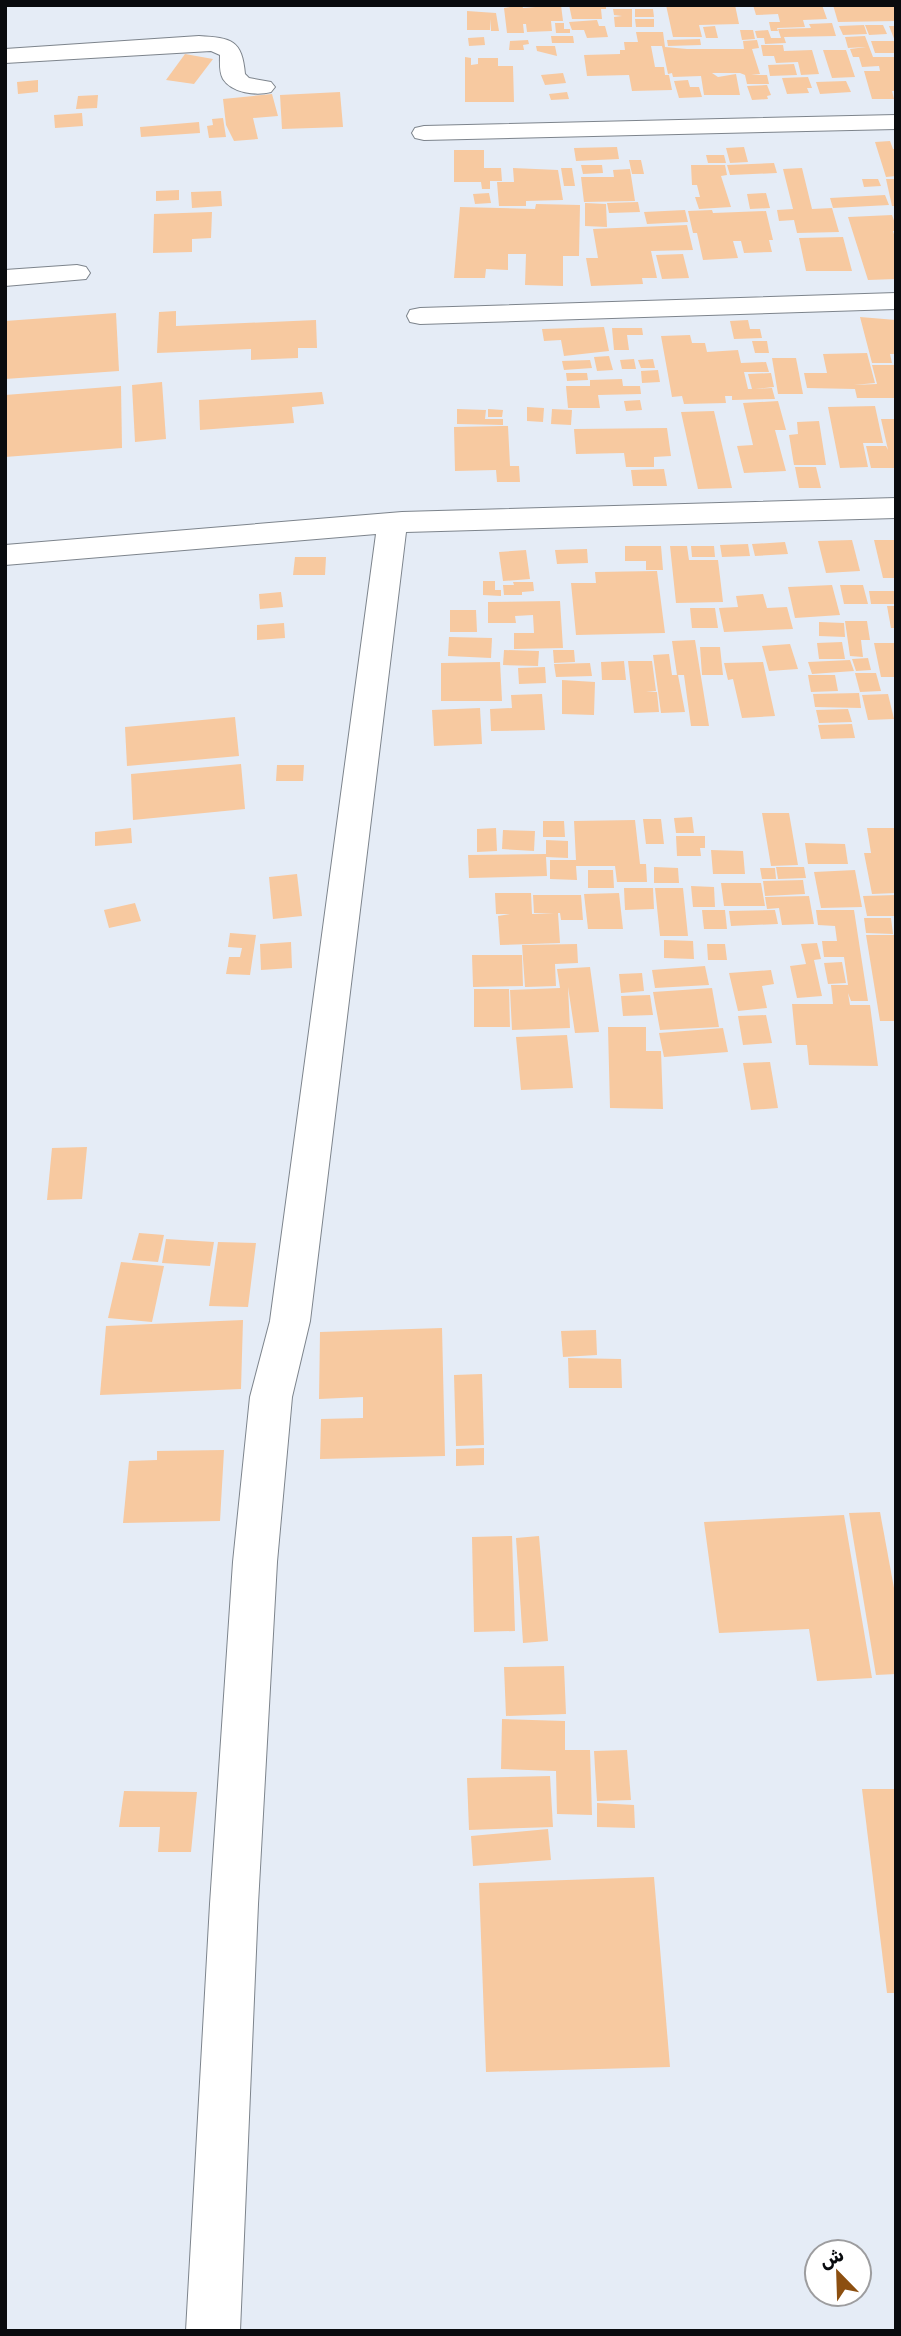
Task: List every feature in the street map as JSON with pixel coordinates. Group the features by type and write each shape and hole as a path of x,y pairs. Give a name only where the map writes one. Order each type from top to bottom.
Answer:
{"street":[{"path":"5,56 132,46 216,44 231,52 233,76 242,84 263,87"},
{"path":"424,133 896,122"},
{"path":"5,278 77,273"},
{"path":"421,316 896,301"},
{"path":"5,555 392,523 896,508"},
{"path":"213,2331 237,1849 255,1562 269,1411 290,1321 392,523"}],"building":[{"path":"522,5 523,8 561,5 563,21 551,21 552,31 527,32 526,24 523,24 524,33 507,33 504,8"},
{"path":"569,5 606,5 606,9 601,9 602,19 572,19"},
{"path":"666,5 735,5 739,24 699,25 702,37 673,37"},
{"path":"753,5 822,5 827,19 803,20 805,27 777,28 778,31 771,31 769,22 780,22 778,14 756,15"},
{"path":"833,5 896,5 896,21 838,22"},
{"path":"613,9 632,9 632,27 615,27 614,17 622,16 614,15"},
{"path":"635,9 653,9 654,17 635,17"},
{"path":"467,11 496,13 499,31 491,31 491,19 490,30 467,30"},
{"path":"635,19 654,19 654,27 636,27"},
{"path":"597,20 599,26 605,26 608,37 587,38 584,30 572,30 569,22"},
{"path":"555,23 564,23 564,29 570,29 570,33 556,33"},
{"path":"832,23 836,36 784,37 786,43 765,44 764,38 757,38 755,31 768,30 771,38 781,38 778,29 811,28 809,24"},
{"path":"864,25 867,34 843,35 839,26"},
{"path":"865,25 883,25 887,34 869,35"},
{"path":"715,26 718,38 706,38 703,27"},
{"path":"889,26 896,26 896,53 875,53 871,41 895,41"},
{"path":"740,30 753,30 755,39 742,40"},
{"path":"636,32 663,32 665,47 687,49 744,49 743,41 757,40 759,48 752,49 760,74 751,75 767,75 769,84 747,84 745,75 740,73 712,73 718,77 736,74 740,95 704,95 701,76 673,77 672,73 668,74 662,46 651,46 655,67 664,67 672,90 632,91 629,75 587,76 584,55 620,54 620,50 625,50 624,42 638,42"},
{"path":"551,36 573,36 574,43 552,43"},
{"path":"865,36 873,57 895,57 896,91 892,91 894,99 872,99 864,71 880,71 879,66 862,67 859,57 853,57 850,49 866,47 848,48 845,37"},
{"path":"484,37 485,45 469,46 468,38"},
{"path":"700,39 701,45 668,46 667,40"},
{"path":"528,40 529,44 523,45 524,50 509,50 510,41"},
{"path":"761,45 783,45 784,51 812,50 819,74 801,75 798,62 776,63 774,56 763,56"},
{"path":"536,46 555,46 557,56 537,51"},
{"path":"823,50 846,50 855,77 832,78"},
{"path":"185,54 213,59 194,84 166,80"},
{"path":"465,57 471,58 471,65 478,64 478,58 498,58 498,66 513,66 514,102 465,102"},
{"path":"794,64 797,75 770,76 768,65"},
{"path":"563,73 566,83 545,85 541,75"},
{"path":"808,77 812,88 807,88 809,93 787,94 782,78"},
{"path":"38,80 38,92 18,94 17,82"},
{"path":"688,80 690,87 699,87 702,97 679,98 674,81"},
{"path":"846,81 851,92 820,94 816,82"},
{"path":"767,85 771,95 767,96 768,99 752,100 747,86"},
{"path":"340,92 343,127 282,129 280,95"},
{"path":"567,92 569,99 551,100 549,94"},
{"path":"272,94 278,116 253,118 258,139 234,141 226,125 223,99"},
{"path":"98,95 97,108 76,109 78,96"},
{"path":"82,113 83,126 55,128 54,115"},
{"path":"223,118 226,137 209,138 207,126 213,125 212,119"},
{"path":"199,122 200,133 141,137 140,127"},
{"path":"890,141 893,149 896,149 896,176 886,177 875,142"},
{"path":"617,147 619,159 576,161 574,148"},
{"path":"744,147 748,162 730,163 726,148"},
{"path":"454,150 484,150 484,168 501,168 502,181 490,181 490,189 482,189 481,182 454,182"},
{"path":"706,155 724,155 726,163 708,163"},
{"path":"629,160 641,160 644,174 632,174"},
{"path":"774,163 777,173 730,175 727,165"},
{"path":"581,165 602,165 603,173 583,174"},
{"path":"691,165 725,165 727,175 721,176 731,207 699,209 695,197 700,197 697,185 692,185"},
{"path":"513,168 558,170 563,200 526,201 526,206 499,206 497,182 514,182"},
{"path":"561,168 572,168 575,186 564,186"},
{"path":"802,168 812,209 832,208 839,232 797,233 794,220 779,221 777,210 793,209 783,169"},
{"path":"630,169 635,201 584,202 581,177 614,177 613,170"},
{"path":"862,179 878,179 881,186 864,187"},
{"path":"886,179 896,179 896,206 892,206"},
{"path":"179,190 179,200 156,201 156,191"},
{"path":"221,191 222,206 192,208 191,192"},
{"path":"489,193 491,203 475,204 473,194"},
{"path":"766,193 770,208 750,209 747,194"},
{"path":"885,195 889,205 833,208 830,198"},
{"path":"638,202 640,212 609,213 607,203"},
{"path":"585,203 606,204 607,227 585,226"},
{"path":"536,204 580,205 579,256 563,256 563,286 525,285 526,254 508,254 508,270 486,269 485,278 454,278 460,207 535,209"},
{"path":"685,210 688,222 647,224 644,212"},
{"path":"712,210 713,213 766,211 773,240 769,240 772,252 744,253 741,241 733,241 738,258 703,260 697,233 693,233 688,211"},
{"path":"212,212 211,238 192,239 192,252 153,253 154,214"},
{"path":"892,215 896,226 896,231 893,231 896,241 896,279 868,280 848,217"},
{"path":"687,225 693,250 651,251 657,278 642,278 643,284 591,286 586,258 598,258 593,229"},
{"path":"843,237 852,271 806,271 799,238"},
{"path":"683,254 689,278 662,279 656,255"},
{"path":"176,311 176,326 316,320 317,348 298,348 298,358 251,360 251,349 157,353 159,312"},
{"path":"116,313 119,371 5,379 5,321"},
{"path":"860,317 896,320 896,358 894,354 890,354 892,363 872,363"},
{"path":"748,320 750,329 760,329 762,338 734,339 730,321"},
{"path":"604,327 609,351 564,356 561,340 544,341 542,329"},
{"path":"612,328 642,328 643,335 627,335 629,350 614,350"},
{"path":"690,335 692,343 705,343 707,352 738,350 741,363 766,362 769,372 744,372 748,389 752,389 748,374 771,373 774,387 755,389 772,388 775,399 732,400 732,396 725,396 726,403 684,404 682,396 672,397 661,336"},
{"path":"752,341 767,341 769,353 755,353"},
{"path":"867,353 875,383 854,385 877,384 872,365 896,365 896,398 857,398 855,389 807,388 804,373 827,373 823,354"},
{"path":"609,356 613,370 597,371 594,357"},
{"path":"772,358 796,358 803,394 778,394"},
{"path":"634,359 636,369 622,369 620,360"},
{"path":"653,359 655,368 641,368 638,360"},
{"path":"590,360 592,368 564,370 562,361"},
{"path":"658,370 660,382 642,383 641,371"},
{"path":"566,373 587,373 588,380 567,381"},
{"path":"622,379 623,386 640,386 641,394 598,395 600,408 568,408 566,386 590,386 590,380"},
{"path":"162,382 166,439 135,442 132,385"},
{"path":"121,386 122,448 5,457 5,395"},
{"path":"322,392 324,404 292,407 294,423 200,430 199,400"},
{"path":"640,400 642,410 626,411 624,401"},
{"path":"778,401 786,430 775,430 786,471 744,473 737,446 753,445 743,403"},
{"path":"875,406 883,443 863,443 868,467 840,468 828,407"},
{"path":"527,407 544,408 543,422 527,421"},
{"path":"457,409 486,410 485,419 503,419 503,425 457,424"},
{"path":"488,409 503,410 502,417 488,417"},
{"path":"552,409 572,410 571,425 551,424"},
{"path":"714,411 732,488 698,489 681,412"},
{"path":"881,419 896,419 896,468 871,468 866,446 886,446 888,450"},
{"path":"819,421 826,465 794,465 789,435 798,434 797,422"},
{"path":"508,426 510,466 519,466 520,482 497,482 496,470 455,471 454,427"},
{"path":"667,428 671,456 654,457 654,467 626,467 624,453 576,454 574,429"},
{"path":"795,467 816,467 821,488 799,488"},
{"path":"664,469 667,486 633,486 631,470"},
{"path":"852,540 860,571 826,573 818,541"},
{"path":"874,540 896,540 896,578 883,578"},
{"path":"785,542 788,554 755,556 752,544"},
{"path":"748,544 750,556 722,557 720,545"},
{"path":"625,546 661,546 663,570 646,570 646,561 625,561"},
{"path":"670,546 687,546 689,560 718,560 723,602 676,603"},
{"path":"691,546 714,546 715,557 692,557"},
{"path":"587,549 588,563 557,564 555,550"},
{"path":"526,550 530,579 503,581 499,552"},
{"path":"295,557 326,557 325,575 293,575"},
{"path":"657,571 665,633 576,635 571,583 596,583 595,572"},
{"path":"483,581 495,581 495,590 501,590 501,596 483,595"},
{"path":"513,582 533,582 534,591 522,592 522,595 504,595 503,585 514,585"},
{"path":"832,585 840,615 795,618 788,587"},
{"path":"840,585 863,585 868,604 844,604"},
{"path":"869,591 896,591 896,604 871,604"},
{"path":"281,592 283,607 260,609 259,594"},
{"path":"763,594 767,608 787,607 793,629 724,632 719,608 738,607 736,596"},
{"path":"560,601 563,648 514,649 514,633 534,633 533,615 515,616 516,623 488,623 488,602"},
{"path":"887,606 896,606 896,628 891,628"},
{"path":"690,608 715,608 718,628 692,628"},
{"path":"450,610 476,610 477,632 450,632"},
{"path":"845,621 867,621 870,640 861,640 863,657 850,656"},
{"path":"819,622 844,623 845,637 819,636"},
{"path":"284,623 285,638 257,640 257,625"},
{"path":"449,637 492,638 491,658 448,656"},
{"path":"695,640 709,726 691,726 684,675 677,675 672,641"},
{"path":"842,642 845,659 819,659 817,643"},
{"path":"874,643 896,643 896,677 881,677"},
{"path":"790,644 798,669 769,671 762,646"},
{"path":"700,647 720,647 723,675 702,675"},
{"path":"504,650 539,651 538,666 503,665"},
{"path":"553,650 574,650 575,662 554,663"},
{"path":"669,654 672,675 678,675 685,712 661,713 653,655"},
{"path":"868,658 871,670 856,671 852,659"},
{"path":"850,660 854,671 812,674 808,662"},
{"path":"624,661 626,680 602,680 601,662"},
{"path":"628,661 652,661 656,691 646,692 657,692 659,712 634,713"},
{"path":"500,662 502,701 441,701 441,663"},
{"path":"763,662 775,716 742,718 733,679 728,680 724,663"},
{"path":"590,663 592,676 556,677 554,664"},
{"path":"545,667 546,683 519,684 518,668"},
{"path":"855,673 876,673 881,691 860,692"},
{"path":"808,675 835,675 838,691 811,692"},
{"path":"562,680 595,682 594,715 562,714"},
{"path":"859,693 861,708 815,707 813,694"},
{"path":"542,694 545,730 491,731 490,709 512,708 511,695"},
{"path":"888,694 894,719 868,720 862,695"},
{"path":"480,708 482,744 434,746 432,710"},
{"path":"848,709 852,722 819,723 816,710"},
{"path":"235,717 239,756 127,766 125,727"},
{"path":"852,724 855,738 821,739 818,725"},
{"path":"241,764 245,809 133,820 131,774"},
{"path":"277,765 304,765 303,781 276,781"},
{"path":"762,813 789,813 798,865 771,866"},
{"path":"692,817 694,833 676,833 674,818"},
{"path":"643,819 661,819 664,844 646,844"},
{"path":"635,820 640,864 646,864 647,882 617,882 615,866 576,866 577,880 550,879 550,860 576,860 574,821"},
{"path":"543,821 564,821 565,837 543,837"},
{"path":"131,828 132,843 95,846 95,832"},
{"path":"496,828 497,851 477,852 477,829"},
{"path":"867,828 896,828 896,893 872,894 864,853 871,853"},
{"path":"503,830 535,831 534,851 502,849"},
{"path":"676,836 705,836 705,848 700,848 701,856 677,856"},
{"path":"546,840 568,841 568,858 546,857 547,876 469,878 468,855 546,854"},
{"path":"805,843 845,844 848,864 808,864"},
{"path":"711,850 743,851 745,874 713,874"},
{"path":"654,867 678,868 679,883 654,883"},
{"path":"776,867 804,867 806,878 778,879"},
{"path":"760,868 775,868 776,879 762,879"},
{"path":"588,870 613,870 614,888 588,888"},
{"path":"855,870 862,907 821,908 814,872"},
{"path":"297,874 302,916 273,919 269,877"},
{"path":"803,880 805,894 765,896 763,881"},
{"path":"721,883 761,883 765,906 724,906"},
{"path":"691,886 714,887 715,907 693,907"},
{"path":"624,888 653,888 654,909 625,910"},
{"path":"655,888 683,888 688,936 660,936"},
{"path":"495,893 531,893 532,914 554,914 534,913 533,895 581,895 583,920 561,920 558,913 560,943 500,945 498,916 510,914 496,914"},
{"path":"619,893 623,929 588,929 584,894"},
{"path":"896,895 896,916 867,916 863,896"},
{"path":"809,896 814,924 782,925 779,908 767,909 765,897"},
{"path":"135,903 141,921 109,928 104,910"},
{"path":"702,910 725,910 727,929 704,929"},
{"path":"775,910 778,924 731,926 729,911"},
{"path":"816,910 854,910 868,1001 851,1001 848,993 850,1005 870,1005 878,1066 809,1065 807,1045 796,1045 792,1004 833,1004 831,985 848,985 844,957 824,957 822,941 837,941 835,926 818,925"},
{"path":"864,918 891,918 893,934 866,933"},
{"path":"230,933 256,935 250,975 226,974 229,957 240,957 242,948 228,947"},
{"path":"866,935 894,935 896,1021 880,1021"},
{"path":"664,940 693,941 694,959 664,958"},
{"path":"291,942 292,968 261,970 260,944"},
{"path":"817,943 821,959 814,960 822,996 797,998 790,966 806,964 801,944"},
{"path":"577,944 578,963 555,964 556,986 525,987 522,945"},
{"path":"707,944 725,944 727,960 708,960"},
{"path":"472,955 522,955 523,986 473,987"},
{"path":"842,962 846,983 828,984 824,963"},
{"path":"705,966 709,985 655,988 652,970"},
{"path":"590,967 599,1032 575,1033 568,987 570,1028 512,1030 510,990 560,988 557,969"},
{"path":"771,970 774,984 762,986 767,1008 738,1011 729,973"},
{"path":"642,973 644,991 621,993 619,974"},
{"path":"712,988 719,1027 660,1030 653,992"},
{"path":"474,989 509,989 510,1027 474,1027"},
{"path":"650,995 653,1015 623,1016 621,996"},
{"path":"766,1015 772,1043 743,1045 738,1016"},
{"path":"608,1027 646,1027 646,1051 661,1051 663,1109 610,1108"},
{"path":"723,1028 728,1052 664,1057 659,1033"},
{"path":"567,1035 573,1088 521,1090 516,1037"},
{"path":"770,1062 778,1108 751,1110 743,1063"},
{"path":"87,1147 82,1199 47,1200 52,1148"},
{"path":"139,1233 164,1235 158,1262 132,1260"},
{"path":"166,1239 214,1242 210,1266 162,1263"},
{"path":"218,1242 256,1243 248,1307 209,1306"},
{"path":"121,1262 164,1266 152,1322 108,1318"},
{"path":"243,1320 241,1389 100,1395 106,1326"},
{"path":"442,1328 445,1456 320,1459 321,1419 363,1418 363,1397 319,1399 320,1332"},
{"path":"596,1330 597,1355 563,1357 561,1331"},
{"path":"568,1358 621,1359 622,1388 569,1388"},
{"path":"482,1374 484,1445 456,1446 454,1375"},
{"path":"484,1448 484,1465 456,1466 456,1449"},
{"path":"224,1450 220,1521 123,1523 129,1461 157,1460 157,1451"},
{"path":"880,1512 896,1599 896,1674 876,1675 849,1513"},
{"path":"844,1515 872,1678 817,1681 809,1629 719,1633 704,1522"},
{"path":"512,1536 515,1631 474,1632 472,1537"},
{"path":"539,1536 548,1641 523,1643 516,1538"},
{"path":"564,1666 566,1714 506,1716 504,1667"},
{"path":"502,1719 565,1721 565,1750 590,1750 592,1815 557,1814 556,1771 501,1769"},
{"path":"627,1750 631,1800 597,1801 594,1751"},
{"path":"550,1776 553,1827 469,1830 467,1778"},
{"path":"862,1789 896,1789 896,1993 887,1993"},
{"path":"124,1791 197,1792 191,1852 158,1852 160,1827 119,1827"},
{"path":"597,1803 634,1805 635,1828 597,1827"},
{"path":"548,1829 551,1860 473,1866 471,1836"},
{"path":"654,1877 670,2067 486,2072 479,1883"}]}
